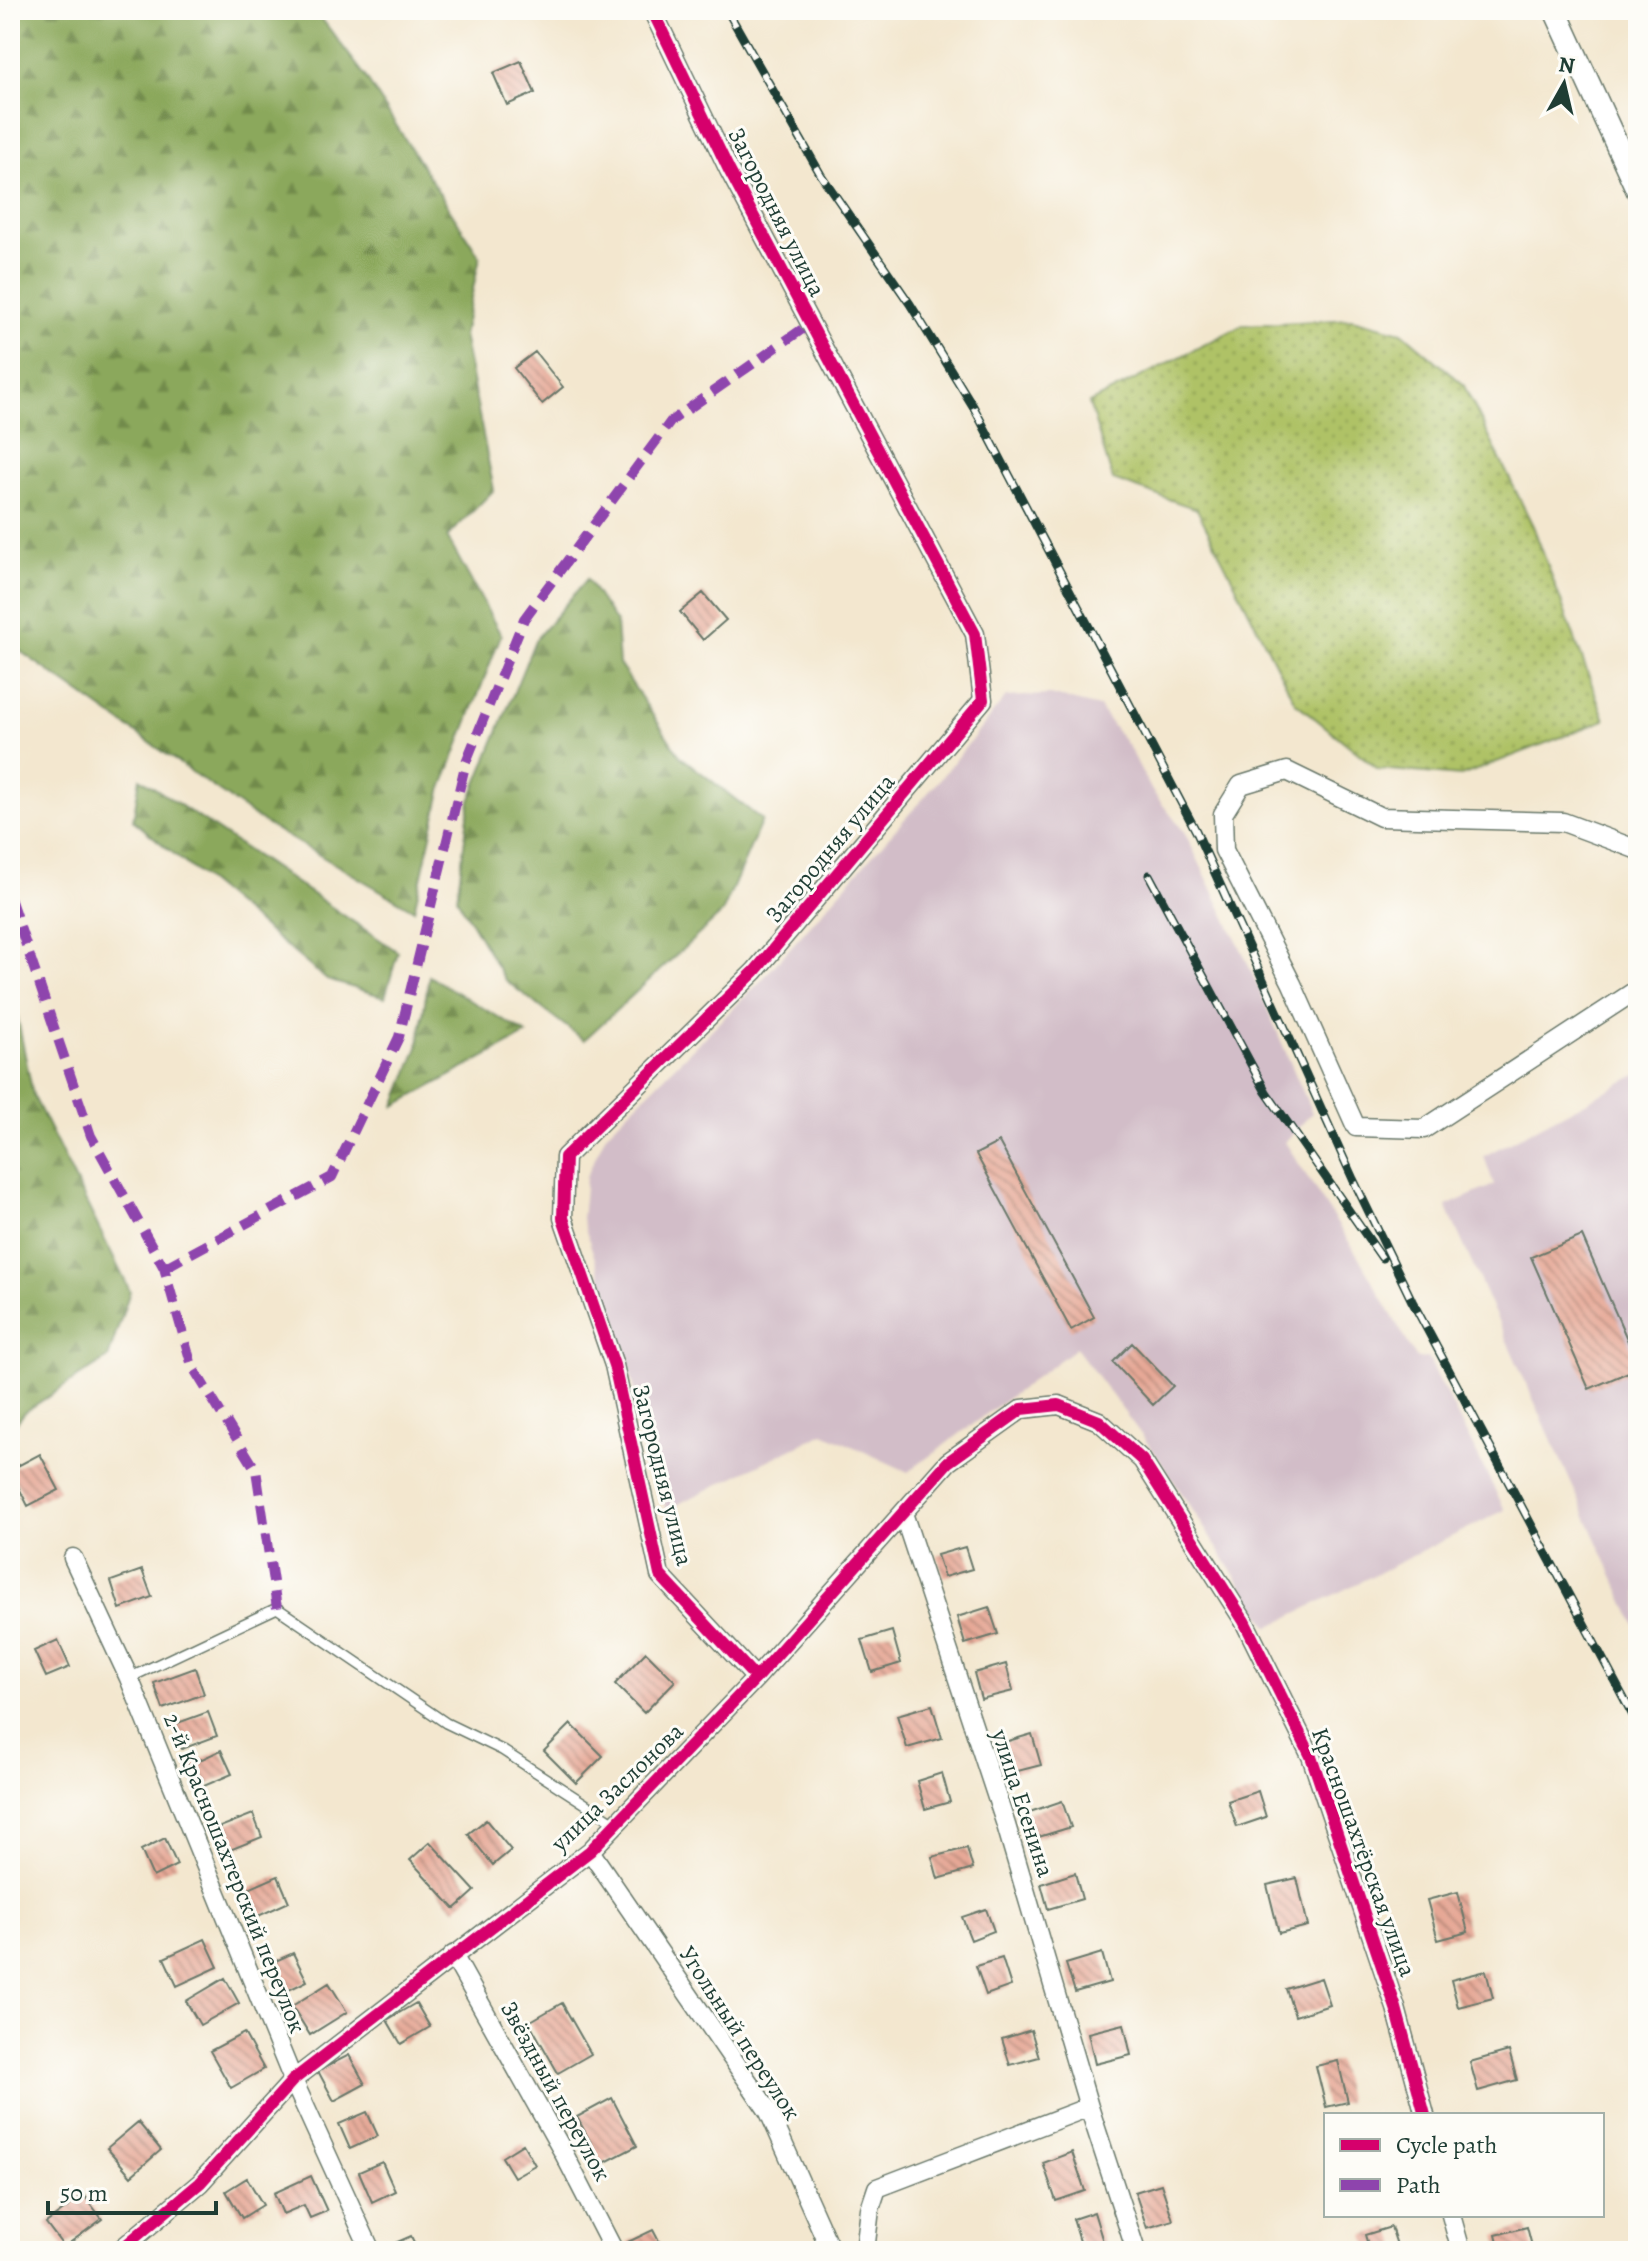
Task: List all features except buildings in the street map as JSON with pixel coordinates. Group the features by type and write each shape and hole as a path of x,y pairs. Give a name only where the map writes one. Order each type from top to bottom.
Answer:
{"street":[{"name":"Загородняя улица","path":"652,10 729,170 975,634 983,700 755,971 565,1157 563,1218 614,1365 660,1575 756,1678"},
{"path":"1555,10 1638,191"},
{"path":"1638,850 1563,822 1381,817 1287,771 1241,785 1223,814 1224,850 1292,984 1356,1127 1424,1129 1638,989"},
{"name":"улица Заслонова","path":"119,2251 200,2183 293,2080 590,1851 618,1825 904,1516 948,1462 1022,1409 1059,1405 1099,1421"},
{"name":"Красношахтёрская улица","path":"1099,1421 1142,1460 1219,1581 1244,1621 1311,1756 1396,2008 1424,2113"},
{"name":"улица Есенина","path":"904,1516 1006,1825 1089,2107"},
{"name":"2-й Красношахтерский переулок","path":"73,1558 129,1678 293,2080 371,2251"},
{"name":"Угольный переулок","path":"590,1851 769,2112 831,2251"},
{"name":"Звёздный переулок","path":"453,1955 561,2148 614,2251"},
{"path":"865,2251 870,2209 877,2188 1089,2107 1136,2251"},
{"path":"1452,2217 1461,2251"}],"lane":[{"path":"129,1678 277,1608 446,1723 502,1750 618,1825"}],"shaded area":[{"path":"1050,695 1099,707 1130,749 1152,791 1185,833 1245,957 1312,1113 1285,1142 1358,1256 1417,1359 1428,1358 1505,1510 1269,1627 1158,1457 1076,1348 908,1472 824,1433 666,1510 626,1355 582,1219 586,1177 606,1134 758,984 935,785 1006,697"},
{"path":"1638,1074 1638,1631 1446,1206 1494,1185 1484,1156"}],"green space":[{"path":"10,10 315,10 363,73 480,257 463,335 494,490 447,537 501,635 441,791 414,910 264,823 10,644"},
{"path":"1352,319 1402,332 1463,384 1533,526 1605,720 1461,776 1378,769 1295,702 1197,509 1113,480 1089,403 1243,325"},
{"path":"587,579 616,623 619,664 680,756 762,820 722,913 584,1040 505,980 457,898 470,801 535,640"},
{"path":"140,778 398,952 385,997 327,980 133,820"},
{"path":"429,976 527,1034 395,1106 418,1047"},
{"path":"10,980 33,1095 130,1291 108,1358 26,1411 10,1430"}],"railway":[{"path":"727,10 821,175 910,304 973,406 1196,831 1353,1179 1412,1301 1638,1725"},
{"path":"1149,875 1266,1092 1382,1258"}],"marked path":[{"path":"164,1268 332,1177 399,1037 466,762 524,619 671,421 811,323"},
{"path":"10,898 91,1136 164,1268 192,1366 256,1470 277,1608"}],"cycle path":[{"path":"652,10 729,170 975,634 983,700 755,971 565,1157 563,1218 614,1365 660,1575 756,1678"},
{"path":"119,2251 200,2183 293,2080 590,1851 756,1678 948,1462 1022,1409 1059,1405 1099,1421 1142,1460 1244,1621 1311,1756 1396,2008 1424,2113"}]}
